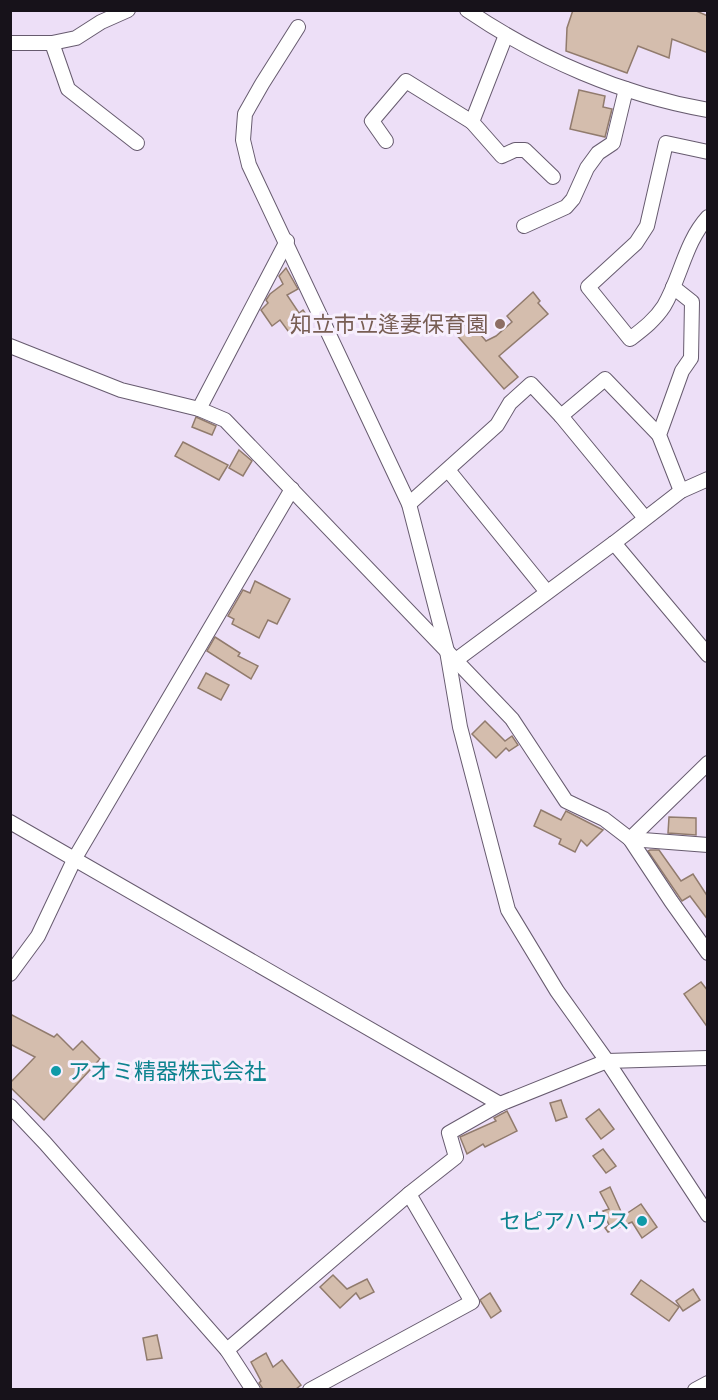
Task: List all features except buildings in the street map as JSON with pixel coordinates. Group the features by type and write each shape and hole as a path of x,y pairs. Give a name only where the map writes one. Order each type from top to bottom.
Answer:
{"street":[{"path":"10,43 52,43 76,38 101,22 128,10"},
{"path":"467,10 506,35 563,64 626,89 708,110"},
{"path":"298,27 245,114 243,140 249,165 287,241 409,504 451,655 460,727 508,910 556,991 607,1061 708,1215"},
{"path":"472,122 506,35"},
{"path":"52,43 68,90 137,143"},
{"path":"386,141 372,122 405,81 472,122 502,156 515,150 525,150 553,177"},
{"path":"524,226 566,207 573,199 587,168 598,153 613,143 626,89"},
{"path":"708,152 666,143 647,226 636,243 588,287 630,339 650,324 663,307 691,241 708,217"},
{"path":"199,409 287,241"},
{"path":"659,435 682,371 691,358 692,302 673,287"},
{"path":"13,351 121,390 199,409 225,420 512,719 566,801 604,819 630,838 708,953"},
{"path":"561,416 605,379 659,435 681,491"},
{"path":"409,504 497,425 510,403 531,384 561,416 645,518"},
{"path":"448,470 547,592"},
{"path":"451,655 547,592 681,491 708,479"},
{"path":"10,974 38,936 75,858 292,489"},
{"path":"614,543 708,655"},
{"path":"630,838 708,764"},
{"path":"10,822 500,1104"},
{"path":"630,838 708,845"},
{"path":"227,1350 409,1194 456,1157 449,1133 500,1104 607,1061 708,1058"},
{"path":"10,1106 227,1350 253,1389"},
{"path":"310,1389 472,1302 409,1194"},
{"path":"695,1389 708,1383"}],"place":[{"name":"知立市立逢妻保育園","path":"500,324"},
{"name":"アオミ精器株式会社","path":"56,1071"},
{"name":"セピアハウス","path":"642,1221"}]}
